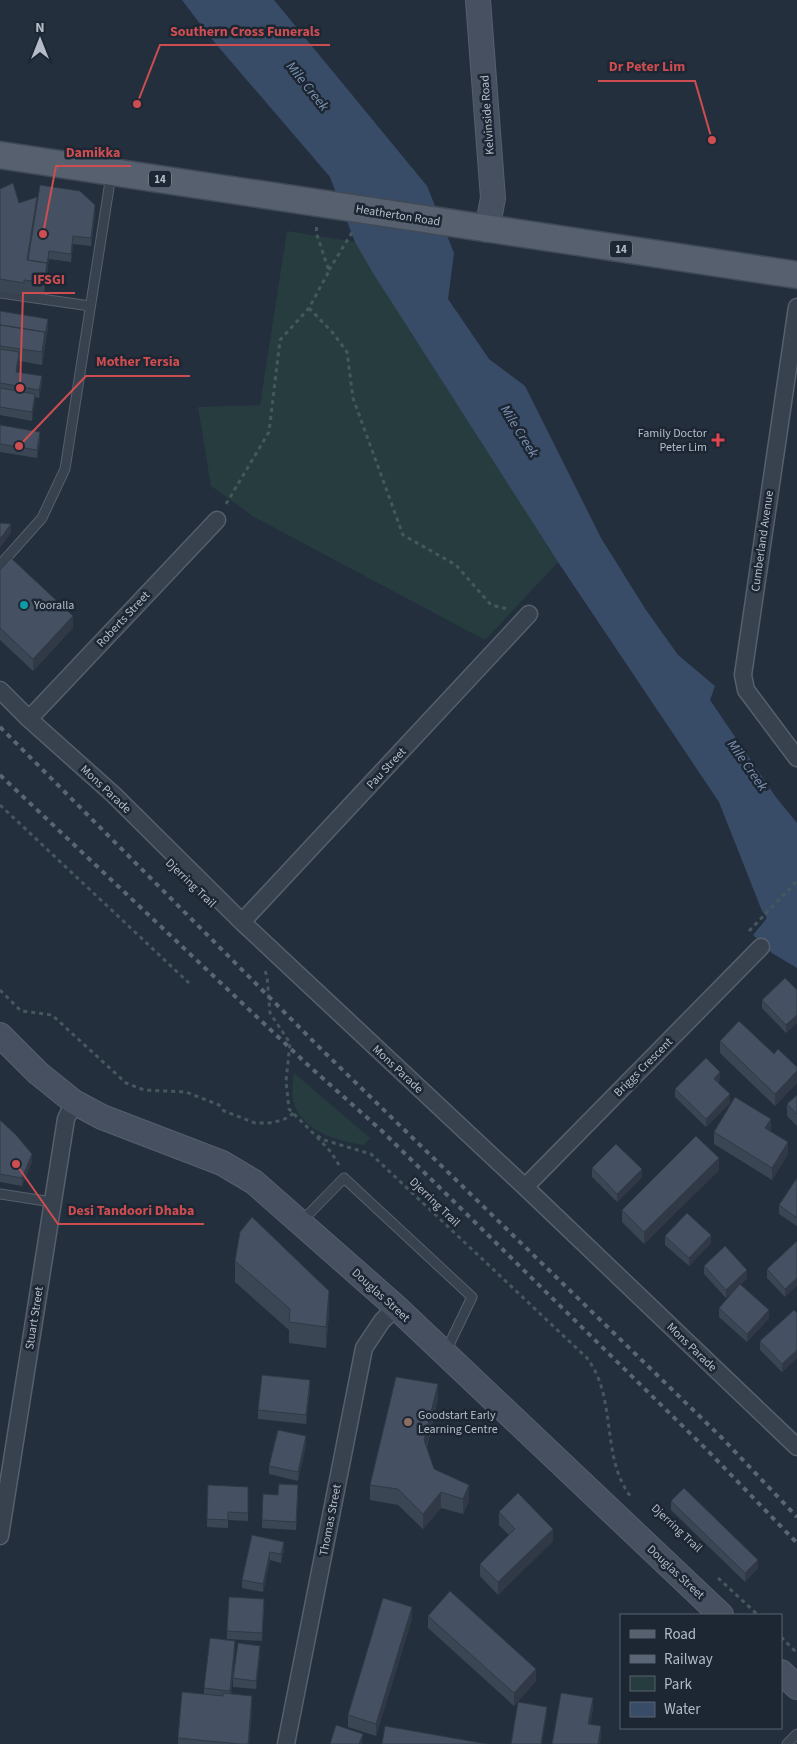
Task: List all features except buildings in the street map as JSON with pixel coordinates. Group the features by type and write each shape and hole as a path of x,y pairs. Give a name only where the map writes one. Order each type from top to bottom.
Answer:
{"main road":[{"name":"Kelvinside Road","path":"478,0 493,198 487,230"},
{"name":"Heatherton Road","path":"0,155 487,230 797,275"},
{"name":"Douglas Street","path":"0,1035 46,1080 74,1102 102,1117 222,1163 254,1182 396,1307 720,1614"},
{"path":"782,1673 797,1687"}],"street":[{"name":"Cumberland Avenue","path":"797,307 743,675 746,690 797,758"},
{"name":"Roberts Street","path":"29,719 217,520"},
{"name":"Pau Street","path":"242,922 529,614"},
{"name":"Mons Parade","path":"0,690 29,719 114,795 242,922 797,1447"},
{"name":"Briggs Crescent","path":"525,1188 762,947"},
{"name":"Stuart Street","path":"0,1536 66,1118 74,1102"},
{"name":"Thomas Street","path":"286,1744 364,1348 382,1321 396,1307"}],"lane":[{"path":"0,565 42,518 64,469 112,172"},
{"path":"0,293 90,306"},
{"path":"300,1223 344,1178 472,1297 445,1354"},
{"path":"0,1194 52,1202"},
{"path":"788,1744 797,1734"}],"path":[{"path":"329,271 316,232 330,205"},
{"path":"217,520 269,432 280,340 309,308 366,210"},
{"path":"309,308 333,333 347,352 353,398 403,535 456,565 491,605 529,614"},
{"path":"0,805 189,983"},
{"path":"760,921 797,881"},
{"name":"Djerring Trail","path":"264,969 268,976 270,1013 290,1043 286,1081 289,1109 313,1133 324,1140 371,1154 587,1358 598,1376 604,1396 617,1472 633,1499"},
{"path":"0,990 21,1011 52,1016 126,1083 134,1087 144,1090 186,1092 219,1105 224,1111 255,1123 269,1123 282,1120 294,1114"},
{"path":"313,1133 332,1152 344,1178"},
{"path":"715,1576 757,1614"},
{"path":"782,1638 797,1653"}],"green space":[{"path":"287,231 355,242 558,562 485,640 254,517 211,486 198,407 260,405"},
{"path":"294,1073 370,1138 364,1145 333,1138 305,1122 293,1101"}],"water":[{"name":"Mile Creek","path":"182,0 274,0 427,186 454,253 448,299 489,359 525,386 601,538 646,610 678,655 715,686 710,700 775,796 797,823 797,968 772,953 753,935 767,918 762,911 719,802 558,562 373,273 355,242 330,177 210,37"}],"railway":[{"path":"0,727 321,1049 721,1437 797,1517"},
{"path":"0,775 309,1066 382,1131 708,1451 797,1543"}],"place":[{"name":"Southern Cross Funerals","path":"137,104"},
{"name":"Dr Peter Lim","path":"712,140"},
{"name":"Damikka","path":"43,234"},
{"name":"IFSGI","path":"20,388"},
{"name":"Family Doctor Peter Lim","path":"718,440"},
{"name":"Mother Tersia","path":"19,446"},
{"name":"Yooralla","path":"24,605"},
{"name":"Desi Tandoori Dhaba","path":"16,1164"},
{"name":"Goodstart Early Learning Centre","path":"408,1422"}]}
